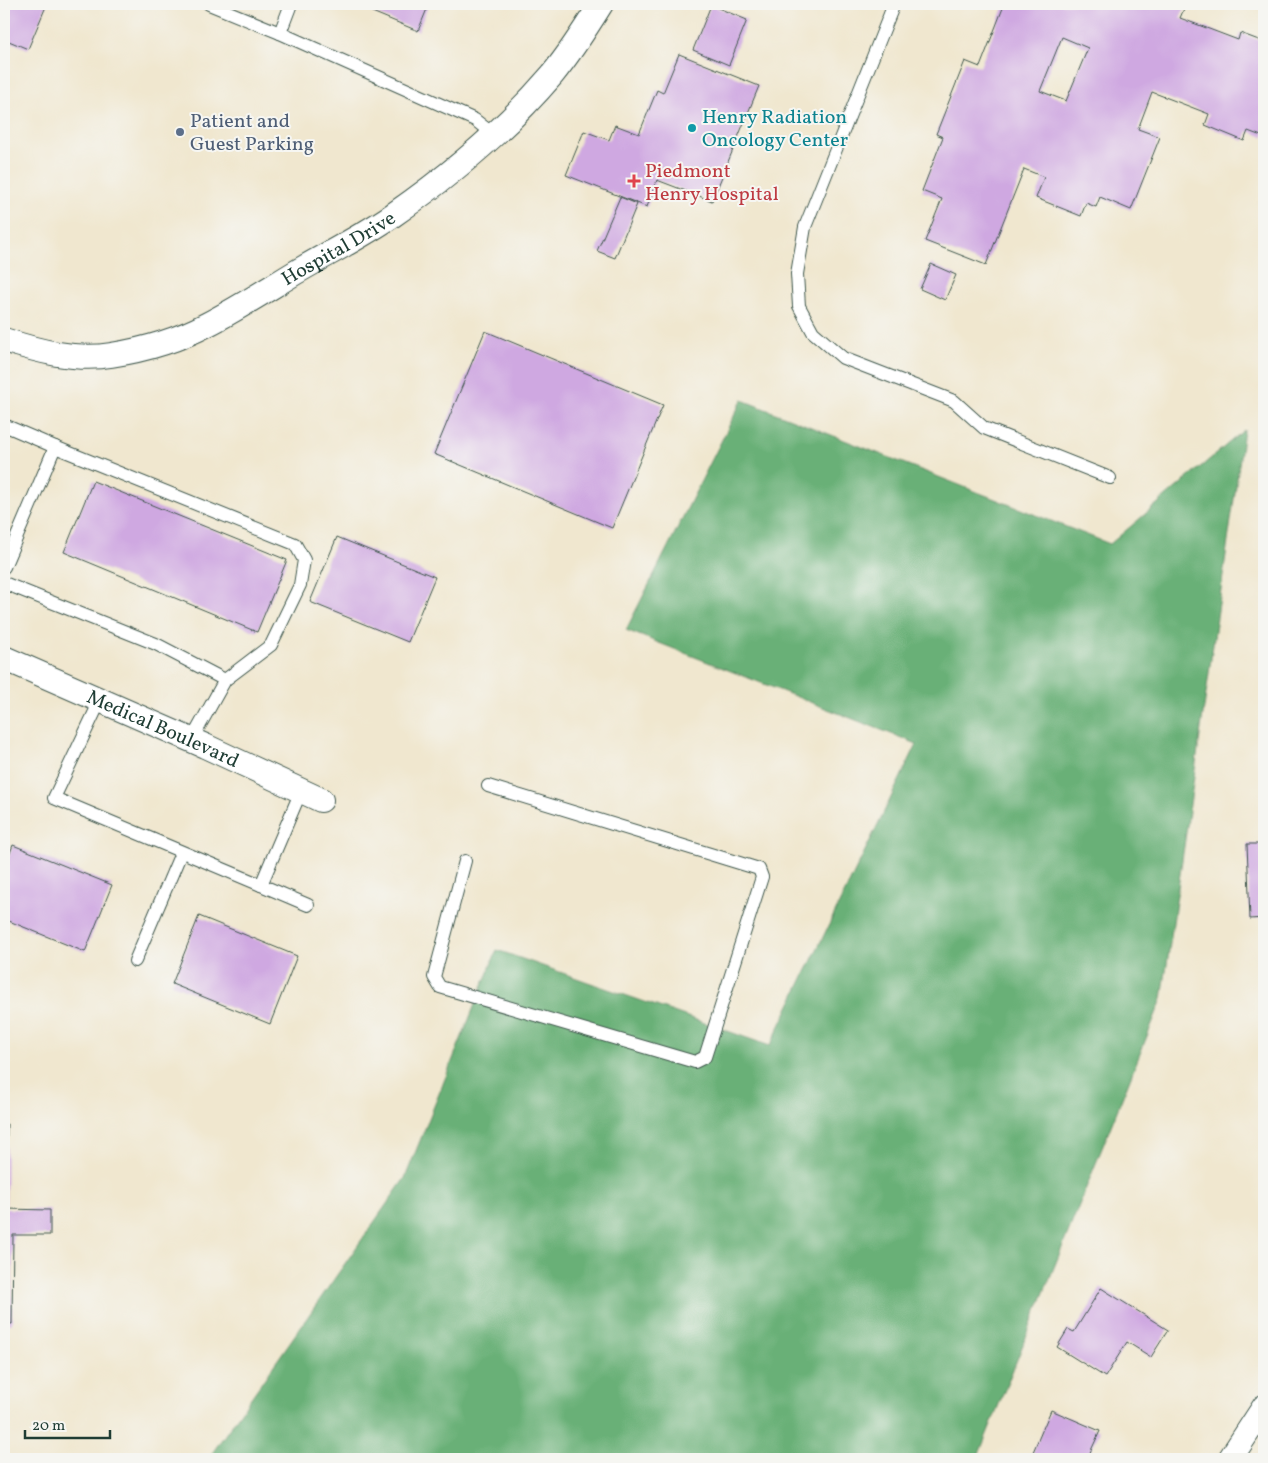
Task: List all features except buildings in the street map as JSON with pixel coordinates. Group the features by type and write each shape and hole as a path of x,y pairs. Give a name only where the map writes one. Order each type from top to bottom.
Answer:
{"street":[{"name":"Hospital Drive","path":"4,340 25,347 67,356 109,355 153,346 207,325 392,215 437,183 523,108 553,74 601,4"},
{"name":"Medical Boulevard","path":"4,658 311,796"},
{"path":"1230,1459 1264,1407"}],"lane":[{"path":"210,4 280,33 475,120 494,135"},
{"path":"280,33 291,4"},
{"path":"894,4 805,227 797,274 799,306 813,332 842,358 954,401 984,428 1110,478"},
{"path":"4,425 295,544 304,560 300,585 272,645 226,680 191,741"},
{"path":"4,567 55,447"},
{"path":"4,583 156,644 226,680"},
{"path":"100,701 54,798 308,905"},
{"path":"465,860 434,977 440,987 694,1062 705,1057 762,877 759,869 488,786"},
{"path":"261,885 311,796"},
{"path":"135,961 181,853"}],"green space":[{"path":"742,400 1110,544 1244,430 1162,999 977,1459 208,1459 405,1178 497,950 770,1046 917,744 626,630"}],"place":[{"name":"Henry Radiation Oncology Center","path":"692,128"},
{"name":"Patient and Guest Parking","path":"180,132"},
{"name":"Piedmont Henry Hospital","path":"634,181"}]}
